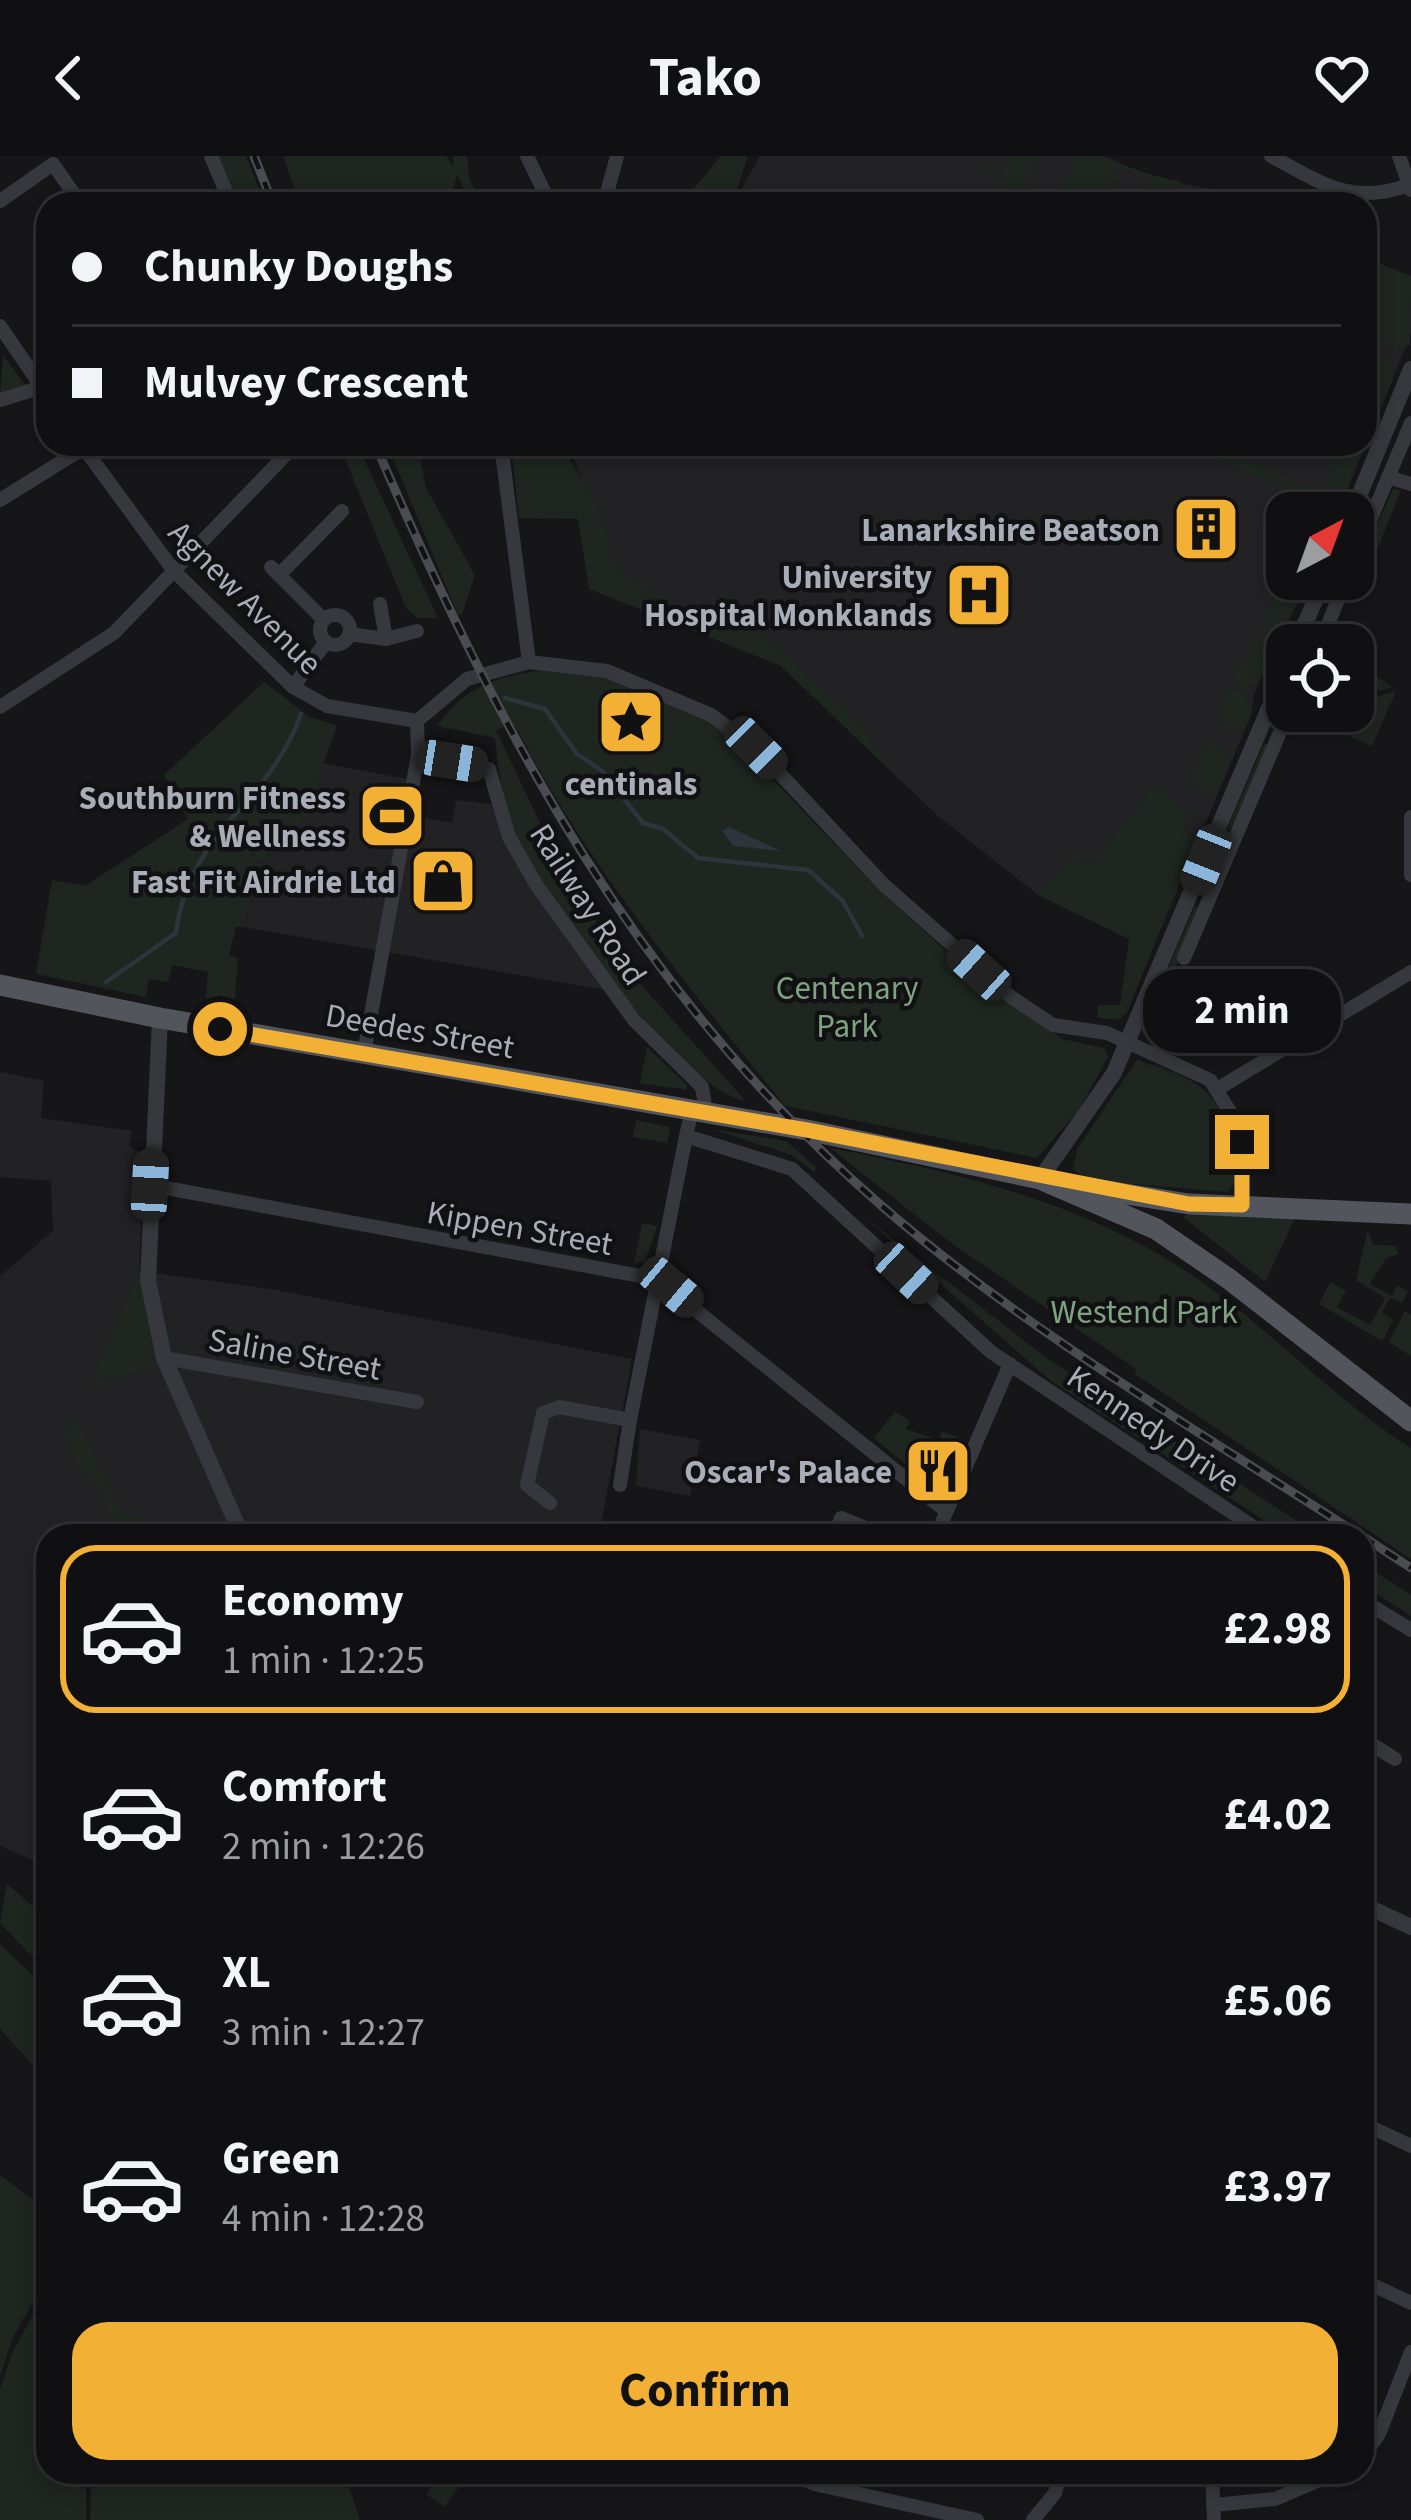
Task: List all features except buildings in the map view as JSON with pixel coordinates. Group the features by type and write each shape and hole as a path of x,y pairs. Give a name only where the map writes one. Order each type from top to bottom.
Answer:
{"main road":[{"name":"Deedes Street","path":"0,985 160,1018 706,1112 1040,1179"},
{"path":"1040,1179 1189,1204 1411,1214"},
{"path":"1040,1179 1156,1229 1229,1279 1411,1421"},
{"path":"1156,1229 1169,1211 1189,1204"}],"street":[{"path":"211,156 226,192"},
{"path":"527,156 544,192"},
{"path":"607,192 617,156"},
{"path":"1271,156 1339,192"},
{"path":"1377,195 1410,188 1399,156"},
{"path":"0,201 55,160 74,192"},
{"path":"0,326 36,379"},
{"path":"1377,452 1411,369"},
{"path":"0,400 36,394"},
{"path":"1374,511 1411,423"},
{"path":"0,500 69,456"},
{"name":"Agnew Avenue","path":"92,456 174,571 292,688 327,706 417,721"},
{"path":"0,707 114,633 284,456"},
{"path":"503,456 529,662"},
{"path":"1361,492 1375,456"},
{"path":"1388,477 1411,484"},
{"path":"324,620 275,571 342,511"},
{"path":"380,604 386,639"},
{"path":"324,620 342,617 349,634"},
{"path":"324,620 320,629 326,641"},
{"path":"349,634 386,639 417,631"},
{"path":"326,641 340,644 349,634"},
{"path":"292,688 326,641"},
{"path":"364,1053 418,755 417,721 467,679 529,662 565,663 636,680 711,715 756,748 884,885 1011,997 1053,1025 1129,1041 1198,1072 1219,1088 1235,1113 1242,1142 1242,1205"},
{"path":"1184,958 1200,900 1266,722"},
{"path":"1040,1179 1104,1091 1279,732"},
{"name":"Railway Road","path":"418,755 489,769 509,837 537,886 626,1010 702,1087 706,1112"},
{"path":"1411,818 1411,874"},
{"path":"1219,1088 1411,972"},
{"path":"160,1018 148,1281 164,1358 237,1524"},
{"path":"620,1485 686,1136 706,1112"},
{"name":"Kennedy Drive","path":"686,1136 792,1169 1010,1364 1249,1524"},
{"name":"Kippen Street","path":"150,1185 657,1280 946,1511"},
{"name":"Saline Street","path":"164,1358 417,1402"},
{"path":"941,1524 1010,1364"},
{"path":"550,1503 527,1485 543,1413 559,1407 630,1420"},
{"path":"1374,1613 1411,1630"},
{"path":"1374,1746 1395,1759"},
{"path":"1374,1910 1411,1928"},
{"path":"1374,2128 1411,2146"},
{"path":"1374,2286 1411,2303"},
{"path":"1374,2441 1411,2352"},
{"path":"814,2484 977,2520"},
{"path":"1033,2520 1058,2484"},
{"path":"1213,2512 1275,2499 1310,2484"}],"shaded area":[{"path":"760,156 1104,156 1155,178 1220,192 740,192"},
{"name":"University Hospital Monklands","path":"1377,263 1411,276 1411,333 1377,417"},
{"name":"University Hospital Monklands","path":"573,456 1361,456 1347,492 1266,492 1266,600 1299,600 1287,624 1266,624 1266,669 1254,694 1252,713 1152,950 1038,895 937,815 781,666 619,576"},
{"path":"321,763 413,780 407,814 452,823 456,800 505,806 622,993 243,927 262,862 326,795 313,793"},
{"path":"729,827 781,851 733,846 722,831"},
{"path":"0,1072 44,1081 41,1118 132,1131 129,1145 144,1155 139,1271 271,1289 632,1359 601,1524 36,1524 36,1862 0,1846 0,1276 53,1231 51,1181 0,1177"},
{"path":"640,1429 700,1440 690,1496 636,1486"}],"green space":[{"path":"217,156 246,156 260,192 231,192"},
{"path":"283,156 446,156 454,168 453,156 467,156 476,192 465,192 457,174 453,192 296,192"},
{"path":"721,156 748,156 736,192 691,192"},
{"path":"1009,156 1040,156 1024,192 979,174 981,169 1001,173"},
{"path":"1076,156 1180,181 1176,190 1144,192 1149,180 1120,167 1109,192 1060,192"},
{"path":"1377,263 1411,276 1410,345 1396,347 1377,338"},
{"path":"3,355 29,390 0,397"},
{"path":"1381,356 1391,357 1393,379 1377,417 1377,362"},
{"path":"344,456 363,456 438,618 418,618 406,608"},
{"path":"392,456 420,456 426,488 475,575 458,615"},
{"path":"512,456 569,456 599,508 618,570 698,615 722,594 861,727 900,780 781,666 589,589 578,519 519,518"},
{"path":"1234,456 1317,491 1296,492 1213,458"},
{"path":"1336,456 1359,456 1346,492 1320,492"},
{"path":"1393,489 1401,490 1374,558 1374,532"},
{"path":"1273,600 1297,600 1284,624 1266,624 1266,638 1256,633"},
{"path":"1254,638 1266,645 1266,663 1258,682 1246,689 1231,681"},
{"name":"Centenary Park","path":"544,670 601,674 679,704 727,732 880,891 973,975 1062,1039 1104,1048 1108,1057 1078,1111 1037,1158 785,1106 609,879 513,724 496,730 561,868 597,923 596,935 746,1101 719,1090 688,1065 618,989 532,866 508,813 495,738 437,726 459,701 484,685"},
{"path":"1374,675 1393,687 1374,692"},
{"path":"264,682 310,717 337,725 314,792 328,795 262,862 243,927 236,927 229,955 238,958 234,1011 205,1006 208,972 172,965 168,982 149,979 146,997 36,974 52,880 85,886 188,819 164,775"},
{"path":"1229,686 1244,693 1251,712 1237,736 1217,720"},
{"path":"1396,691 1372,746 1339,732 1374,732 1374,697"},
{"path":"1209,738 1231,757 1217,792 1209,796 1186,782"},
{"path":"1264,744 1268,745 1205,886 1204,884"},
{"path":"1155,784 1194,817 1186,819 1184,832 1197,838 1127,1013 1119,1019 1098,1018 1098,1005 1120,1005 1129,939 1038,895 1073,854 1089,866"},
{"path":"1195,906 1200,909 1175,968 1184,973 1165,1018 1151,1008"},
{"path":"1166,1023 1191,1040 1181,1056 1156,1045"},
{"path":"647,1047 687,1085 686,1090 640,1083"},
{"path":"1137,1060 1185,1077 1213,1099 1222,1114 1232,1155 1235,1183 1227,1192 1087,1180 1073,1169 1077,1149"},
{"path":"636,1120 670,1127 667,1143 633,1137"},
{"path":"712,1129 786,1141 817,1168 814,1172 792,1155"},
{"name":"Westend Park","path":"830,1148 982,1183 1081,1216 1173,1262 1216,1292 1360,1412 1411,1448 1411,1559 1374,1534 1374,1524 1359,1524 955,1246"},
{"path":"1187,1215 1295,1218 1265,1282 1183,1217"},
{"path":"863,1216 1048,1359 1302,1524 1270,1524 1051,1381"},
{"path":"642,1223 657,1226 646,1261 634,1264"},
{"path":"1368,1229 1373,1245 1396,1246 1398,1254 1386,1258 1370,1284 1392,1296 1397,1286 1408,1291 1402,1303 1390,1298 1382,1312 1393,1320 1382,1341 1319,1304 1330,1282 1346,1291 1337,1307 1370,1325 1385,1298 1356,1280"},
{"path":"138,1271 156,1367 86,1389"},
{"path":"1405,1311 1411,1315 1411,1356 1389,1342"},
{"path":"895,1412 910,1421 906,1429 940,1440 941,1431 964,1440 953,1465 935,1458 926,1481 874,1438"},
{"path":"78,1418 123,1512 152,1524 112,1524 99,1488 76,1468 62,1430"},
{"path":"1374,1571 1411,1595 1411,1616 1374,1592"},
{"path":"7,1884 36,1909 36,1960 0,1923"},
{"path":"0,1944 36,1978 36,2068 0,2029"},
{"path":"0,2175 36,2202 36,2297 14,2335 0,2376"},
{"path":"36,2310 36,2484 86,2484 86,2520 0,2520 0,2389 13,2351"},
{"path":"91,2484 348,2484 360,2520 90,2520"},
{"path":"434,2484 461,2484 444,2507 426,2494"}],"waterway":[{"path":"505,698 545,709 577,754 602,771 643,823 663,829 698,858 808,870 843,901 862,936"},
{"path":"106,982 176,933 197,868 270,772 301,714"}],"railway":[{"path":"254,156 268,192"},
{"path":"380,456 473,657 526,758 647,949 717,1039 795,1125 939,1253 1116,1380 1342,1524"},
{"path":"1374,1544 1411,1568"}],"place":[{"name":"Lanarkshire Beatson","path":"1206,529"},
{"name":"University Hospital Monklands","path":"979,595"},
{"name":"centinals","path":"631,722"},
{"name":"Southburn Fitness & Wellness","path":"392,816"},
{"name":"Fast Fit Airdrie Ltd","path":"443,881"},
{"name":"Oscar's Palace","path":"938,1471"}],"route":[{"path":"220,1029 807,1130 1040,1179 1189,1204 1242,1205 1242,1142"}]}
